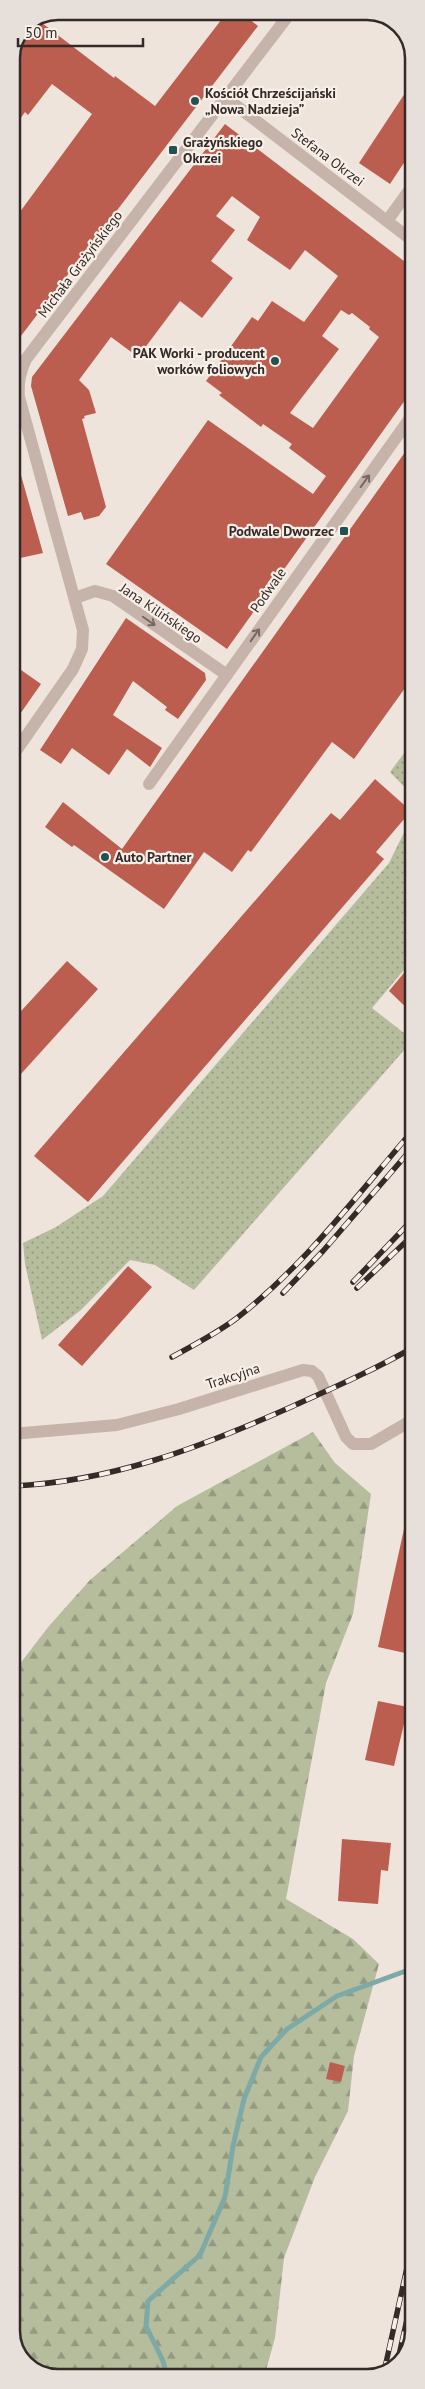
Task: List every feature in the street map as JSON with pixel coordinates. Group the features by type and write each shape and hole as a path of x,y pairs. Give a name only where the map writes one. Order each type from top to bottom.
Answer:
{"street":[{"name":"Michała Grażyńskiego","path":"20,373 26,359 285,20"},
{"name":"Stefana Okrzei","path":"225,97 405,235"},
{"path":"387,221 405,196"},
{"name":"Michała Grażyńskiego","path":"20,401 75,598 82,630 82,649 73,669 20,745"},
{"name":"Podwale","path":"149,784 405,425"},
{"name":"Jana Kilińskiego","path":"75,598 96,591 114,596 227,675"},
{"name":"Trakcyjna","path":"20,1433 117,1426 179,1409 303,1370 312,1371 318,1376 346,1437 353,1444 371,1444 405,1424"}],"green space":[{"path":"405,752 405,788 390,772"},
{"path":"405,830 405,969 372,1008 405,1034 405,1049 194,1290 155,1265 130,1260 81,1310 42,1340 25,1264 23,1243 56,1227 103,1196 389,863"},
{"path":"313,1432 335,1463 371,1494 353,1614 326,1683 286,1899 353,1939 379,1964 354,2056 348,2111 315,2177 284,2258 275,2338 266,2369 49,2368 31,2358 24,2348 20,2336 20,1664 49,1626 90,1580 177,1506"}],"building":[{"path":"221,20 250,20 258,26 20,337 20,212 92,114 52,84 28,115 25,112 20,119 20,58 26,37 37,26 43,24 114,78 115,76 155,106"},
{"path":"405,93 405,161 390,184 359,163"},
{"path":"225,124 405,262 405,400 227,649 106,564 208,420 313,494 326,476 289,448 292,444 263,424 261,427 219,395 222,393 206,381 252,317 258,321 272,301 304,322 338,276 305,250 290,270 247,240 260,217 232,196 216,216 235,230 211,261 233,278 202,318 180,301 138,357 111,337 79,380 89,390 96,413 84,416 85,418 82,419 106,507 99,516 84,520 81,512 68,516 31,386 32,377","holes":["341,310 349,315 352,313 379,337 313,428 290,413 339,349 322,336"]},
{"path":"405,452 405,688 354,759 332,742 251,852 248,850 232,872 204,852 164,909 74,845 72,847 45,827 63,802 122,849"},
{"path":"20,472 43,553 20,558"},
{"path":"126,618 205,673 206,680 178,719 165,710 167,707 133,681 113,715 162,748 150,767 127,749 109,775 72,748 61,764 40,750"},
{"path":"20,669 41,684 20,714"},
{"path":"375,779 405,806 405,818 376,852 384,859 88,1202 34,1156 331,813 340,820"},
{"path":"67,961 98,989 20,1075 20,1012"},
{"path":"405,972 405,1006 389,991"},
{"path":"128,1266 152,1287 82,1366 58,1345"},
{"path":"405,1525 405,1653 378,1647"},
{"path":"378,1701 405,1706 405,1720 394,1766 365,1760"},
{"path":"342,1839 391,1843 388,1871 381,1870 378,1904 338,1901"},
{"path":"330,2062 345,2066 341,2082 326,2079"}],"waterway":[{"path":"165,2369 146,2326 148,2301 200,2255 225,2197 233,2146 244,2099 261,2057 287,2029 337,1996 405,1971"}],"railway":[{"path":"172,1357 213,1334 237,1318 262,1297 330,1228 405,1140"},
{"path":"283,1293 323,1251 405,1156"},
{"path":"353,1282 405,1227"},
{"path":"357,1288 405,1243"},
{"path":"20,1485 85,1478 120,1470 189,1449 307,1400 405,1352"},
{"path":"386,2364 405,2277"},
{"path":"400,2349 405,2328"}],"place":[{"name":"Kościół Chrześcijański „Nowa Nadzieja”","path":"195,101"},
{"name":"Grażyńskiego Okrzei","path":"173,150"},
{"name":"PAK Worki - producent worków foliowych","path":"275,361"},
{"name":"Podwale Dworzec","path":"344,531"},
{"name":"Auto Partner","path":"105,857"}]}
